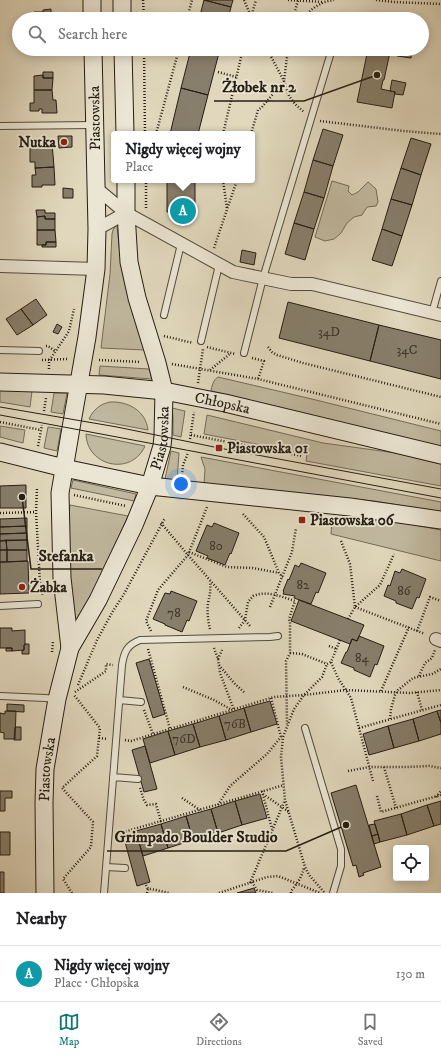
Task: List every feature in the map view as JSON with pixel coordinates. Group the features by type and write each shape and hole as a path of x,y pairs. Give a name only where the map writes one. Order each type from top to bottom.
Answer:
{"street":[{"path":"92,0 92,12"},
{"path":"122,0 122,12"},
{"name":"Piastowska","path":"46,893 44,802 45,769 68,697 70,648 62,578 60,493 87,337 96,269 97,229 93,56"},
{"name":"Piastowska","path":"123,56 125,131"},
{"name":"Piastowska","path":"70,648 98,600 134,525 150,486 162,446 164,391 137,298 129,262 126,183"},
{"path":"96,188 126,213 233,272 291,284 312,284 436,314"},
{"path":"97,229 126,213"},
{"path":"0,266 96,269"},
{"name":"Chłopska","path":"0,382 79,383 164,391 225,403 441,456"},
{"path":"0,452 64,468 150,486 350,507 441,520"}],"lane":[{"path":"243,355 263,278 330,56"},
{"path":"0,126 95,125"},
{"path":"164,315 182,244"},
{"path":"201,345 220,265"},
{"path":"436,314 441,281"},
{"path":"0,350 39,352"},
{"path":"0,606 38,604"},
{"path":"104,893 123,657 128,648 133,643 140,640 278,636"},
{"path":"0,696 45,698 68,697"},
{"path":"119,700 142,702"},
{"path":"305,728 341,849 340,866 333,893"},
{"path":"113,777 138,779"},
{"path":"106,867 126,868"}],"path":[{"path":"144,0 144,12"},
{"path":"189,12 192,0"},
{"path":"244,0 248,12"},
{"path":"253,12 256,0"},
{"path":"288,0 324,2"},
{"path":"308,12 314,6 334,0"},
{"path":"376,0 441,4"},
{"path":"295,12 298,1"},
{"path":"144,56 146,131"},
{"path":"157,131 177,56"},
{"path":"224,131 241,56"},
{"path":"271,56 284,82 289,96 304,113 312,118 323,122 441,134"},
{"path":"252,131 258,110 262,108 284,82 287,56"},
{"path":"218,72 236,77"},
{"path":"146,183 146,208"},
{"path":"223,183 227,211"},
{"path":"214,251 236,183"},
{"path":"71,359 50,360 69,331 75,303"},
{"path":"162,336 264,361 258,379"},
{"path":"198,386 201,345"},
{"path":"45,346 48,346 55,352"},
{"path":"268,347 277,355 296,361 441,398"},
{"path":"210,370 231,353"},
{"path":"99,360 142,362"},
{"path":"168,363 258,379 441,424"},
{"path":"44,411 46,397"},
{"path":"190,439 194,410"},
{"path":"0,422 41,430"},
{"path":"38,447 42,425"},
{"path":"191,435 302,456"},
{"path":"182,477 183,465 188,453"},
{"path":"37,489 36,512 40,582 44,597"},
{"path":"70,494 133,507"},
{"path":"170,729 147,645 154,636 146,621 158,590 188,554 207,507"},
{"path":"0,513 36,512"},
{"path":"243,514 264,537 279,573 282,576"},
{"path":"72,893 62,879 91,847 93,822 62,788 97,756 100,728 68,697 97,640 165,518"},
{"path":"161,523 250,626"},
{"path":"270,607 292,552 296,528"},
{"path":"341,541 350,564 355,607"},
{"path":"188,554 227,567 253,568 279,573"},
{"path":"348,619 355,607 380,585 394,554"},
{"path":"210,580 211,590 208,604 210,634 218,659 220,673 233,710"},
{"path":"237,629 245,620 248,602 253,596 264,593 270,595 275,594 295,601 289,619 290,653 286,661 288,724"},
{"path":"416,631 430,596 441,601"},
{"path":"355,607 409,627 438,640 432,658 425,662 419,676"},
{"path":"381,691 409,627"},
{"path":"218,805 230,786 267,754 282,737 294,709 304,695 322,677 328,664 331,662 340,640"},
{"path":"218,659 224,646 223,643"},
{"path":"329,646 336,649"},
{"path":"290,653 302,654 328,664"},
{"path":"331,662 338,678 351,698 373,781"},
{"path":"219,665 234,683 245,693"},
{"path":"390,719 396,692 413,678 432,674 441,669"},
{"path":"183,687 233,710"},
{"path":"99,738 131,741 271,698 346,690 396,692 440,690 441,693"},
{"path":"417,692 422,710"},
{"path":"271,698 282,737 281,757 285,800 305,867 324,893"},
{"path":"142,702 153,734"},
{"path":"359,728 441,704"},
{"path":"348,771 369,767 429,766 441,768"},
{"path":"384,767 396,808"},
{"path":"138,779 144,800 147,805 156,804 161,822"},
{"path":"119,834 284,785"},
{"path":"436,797 441,791"},
{"path":"262,792 289,813"},
{"path":"262,792 272,829"},
{"path":"377,796 381,812 441,795"},
{"path":"182,798 200,810"},
{"path":"251,883 285,800"},
{"path":"291,893 305,867"},
{"path":"219,893 267,877 278,876 320,893"},
{"path":"251,883 257,890 273,893"},
{"path":"146,885 148,891 151,889 169,893"}],"shaded area":[{"path":"332,181 349,186 348,191 352,195 358,192 368,182 376,189 378,202 376,206 367,207 362,215 354,217 334,239 325,241 315,237"},
{"path":"116,225 126,288 145,350 101,348 110,274 112,234"},
{"path":"100,366 149,369 152,379 99,375"},
{"path":"218,377 441,431 441,447 211,391 214,381"},
{"path":"0,390 32,391 30,407 0,402"},
{"path":"54,393 67,393 63,414 51,412"},
{"path":"110,402 123,403 135,408 144,417 148,430 89,419 97,408"},
{"path":"172,408 185,411 181,437 173,435"},
{"path":"207,415 323,443 396,453 441,464 441,486 306,461 307,454 204,434"},
{"path":"0,426 25,430 23,443 0,437"},
{"path":"48,427 61,429 57,451 44,448"},
{"path":"86,434 145,446 139,455 130,461 121,464 111,464 94,454 88,445"},
{"path":"171,451 179,453 177,481 165,479"},
{"path":"201,457 441,502 441,512 374,501 204,484 205,469"},
{"path":"73,480 136,494 134,501 71,488"},
{"path":"70,505 128,516 76,629 72,627 68,522"},
{"path":"388,520 441,530 441,561 331,534 332,521"}],"building":[{"path":"204,0 233,0 231,7"},
{"path":"204,0 231,7 230,12 201,12"},
{"path":"51,9 51,12 43,12 43,10"},
{"path":"189,56 218,56 208,95 181,88"},
{"path":"367,56 389,56 381,89 395,92 392,108 357,102"},
{"path":"397,56 411,56 411,58"},
{"path":"43,72 53,72 53,78 43,78"},
{"path":"43,75 43,78 53,78 52,90 34,90 34,76"},
{"path":"392,80 406,83 403,95 395,94 395,92 390,91"},
{"path":"181,88 208,95 199,131 171,131"},
{"path":"34,90 52,90 53,100 56,100 57,113 42,113 42,109 39,109 39,111 30,111 30,103 34,103"},
{"path":"323,129 343,135 333,166 313,160"},
{"path":"58,136 72,136 72,147 59,148"},
{"path":"411,138 431,144 421,175 401,168"},
{"path":"30,143 52,143 54,167 35,168 35,162 30,162"},
{"path":"313,160 333,166 324,198 304,192"},
{"path":"54,167 55,185 32,187 32,175 36,175 35,168"},
{"path":"401,168 421,175 412,205 391,199"},
{"path":"167,183 195,183 195,211 167,212"},
{"path":"63,188 73,189 73,198 63,198"},
{"path":"304,192 324,198 314,229 294,223"},
{"path":"391,199 412,205 402,236 382,229"},
{"path":"36,210 45,210 45,213 55,213 55,219 45,219 45,216 37,217"},
{"path":"45,216 45,219 55,219 55,230 37,230 37,217"},
{"path":"294,223 314,229 305,260 285,254"},
{"path":"382,229 402,236 392,266 372,260"},
{"path":"37,230 55,230 56,242 46,242 46,245 37,245"},
{"path":"46,242 56,242 56,247 42,247 42,245 46,245"},
{"path":"242,250 256,253 254,265 240,262"},
{"path":"36,299 47,315 33,325 21,309"},
{"path":"288,302 379,325 370,361 279,338"},
{"path":"21,309 33,325 17,335 6,319"},
{"path":"57,324 62,327 58,334 53,332"},
{"path":"379,325 441,340 441,379 370,361"},
{"path":"26,485 26,508 0,508 0,486"},
{"path":"27,518 27,526 0,527 0,519"},
{"path":"214,523 239,533 225,565 207,558 208,556 196,551 207,525 212,527"},
{"path":"27,526 27,533 0,534 0,527"},
{"path":"27,533 27,540 0,541 0,534"},
{"path":"6,540 27,540 27,550 7,550"},
{"path":"6,540 7,550 0,550 0,541"},
{"path":"0,550 7,550 7,562 0,562"},
{"path":"7,550 27,550 27,561 7,562"},
{"path":"28,561 29,593 0,594 0,562"},
{"path":"301,563 326,573 318,593 316,592 311,604 294,598 295,596 283,594 295,565 299,567"},
{"path":"402,569 426,579 419,598 417,597 412,609 396,603 396,601 384,596 388,585 390,586 395,571 400,573"},
{"path":"171,591 197,601 189,621 187,620 182,632 153,619 165,593 170,594"},
{"path":"299,600 364,625 357,641 352,639 350,644 291,621"},
{"path":"0,628 12,628 12,631 25,630 24,650 12,651 12,648 0,648"},
{"path":"359,636 384,646 377,665 375,664 370,677 341,663 352,639 357,641"},
{"path":"25,644 29,644 29,654 22,654"},
{"path":"6,648 12,648 12,651 6,651"},
{"path":"149,659 165,714 153,718 136,663"},
{"path":"270,701 277,724 251,732 244,708"},
{"path":"7,704 24,705 24,712 7,711"},
{"path":"244,708 251,732 226,740 219,716"},
{"path":"441,710 441,723 437,711"},
{"path":"5,711 16,711 15,739 4,739 4,733 0,732 0,713 5,714"},
{"path":"437,711 441,723 441,734 419,741 413,719"},
{"path":"219,716 226,740 200,747 193,724"},
{"path":"413,719 419,741 394,748 388,726"},
{"path":"193,724 200,747 175,755 168,731"},
{"path":"388,726 394,748 369,755 363,734"},
{"path":"15,727 21,727 21,740 14,740"},
{"path":"168,731 175,755 150,763 143,739"},
{"path":"145,746 157,789 144,792 132,750"},
{"path":"356,785 381,867 363,873 364,875 359,877 356,865 353,866 331,793"},
{"path":"0,791 12,791 12,798 5,798 5,811 0,811"},
{"path":"260,794 267,818 242,825 235,801"},
{"path":"235,801 242,825 218,833 211,809"},
{"path":"441,801 441,824 434,826 427,805"},
{"path":"427,805 434,826 407,835 401,814"},
{"path":"211,809 218,833 193,840 186,816"},
{"path":"401,814 407,835 380,842 374,821"},
{"path":"186,816 193,840 168,848 161,824"},
{"path":"161,824 168,848 143,856 136,831"},
{"path":"375,824 378,834 372,836 369,825"},
{"path":"0,832 10,832 10,855 0,855"},
{"path":"378,834 380,842 374,844 372,836"},
{"path":"138,839 150,882 137,886 125,842"},
{"path":"0,872 4,872 4,893 0,893"},
{"path":"254,888 256,893 237,893"}],"tram line":[{"path":"0,407 117,427 219,448 441,489"},
{"path":"0,415 441,498"}],"place":[{"name":"Żłobek nr 2","path":"377,75"},
{"name":"Nutka","path":"64,142"},
{"name":"Nigdy więcej wojny","path":"183,211"},
{"name":"Piastowska 01","path":"219,448"},
{"name":"Stefanka","path":"22,497"},
{"name":"Piastowska 06","path":"302,520"},
{"name":"Żabka","path":"22,587"},
{"name":"Grimpado Boulder Studio","path":"346,825"}]}
